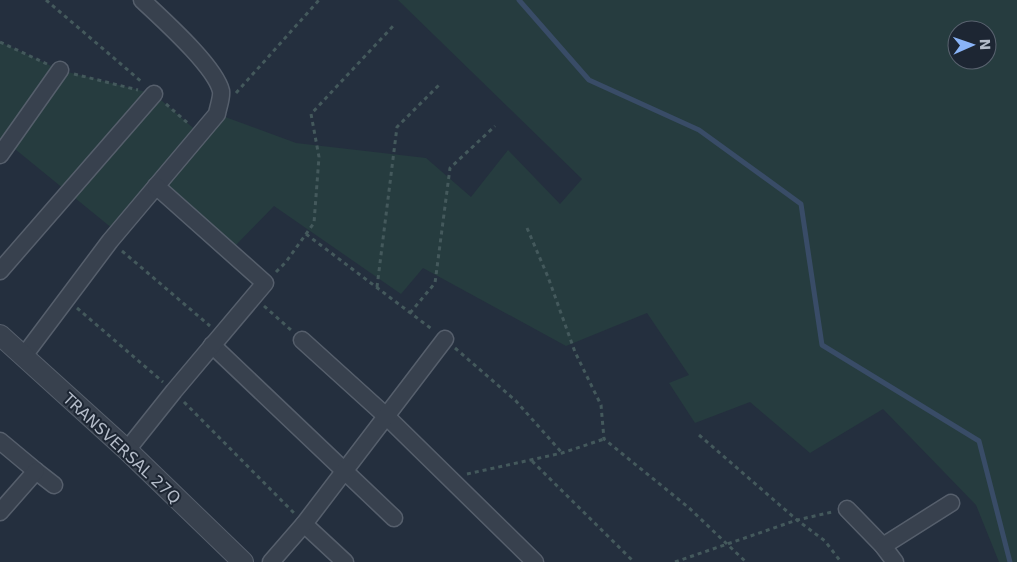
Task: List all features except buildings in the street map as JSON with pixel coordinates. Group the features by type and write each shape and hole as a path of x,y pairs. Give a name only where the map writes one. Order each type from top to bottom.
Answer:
{"street":[{"path":"23,357 110,241 199,133 217,114 222,94 218,81 200,58 142,0"},
{"path":"2,150 60,70"},
{"path":"0,271 154,94"},
{"path":"127,450 265,283 156,186"},
{"name":"TRANSVERSAL 27Q","path":"0,336 127,450 234,559"},
{"path":"271,562 304,524 445,339"},
{"path":"216,340 344,471 394,518"},
{"path":"302,340 386,416 535,562"},
{"path":"0,441 54,485"},
{"path":"0,512 36,471"},
{"path":"884,546 951,502"},
{"path":"847,509 884,546 895,562"},
{"path":"304,524 345,562"}],"path":[{"path":"46,0 199,133"},
{"path":"217,114 319,0"},
{"path":"265,283 286,262 314,223 319,157 311,114 394,24"},
{"path":"377,287 397,127 439,85"},
{"path":"410,313 435,283 450,168 495,126"},
{"path":"527,228 548,277 575,352 601,405 604,439 688,507 746,562"},
{"path":"110,241 216,340"},
{"path":"254,297 302,340"},
{"path":"67,300 174,391 304,524"},
{"path":"699,435 797,520 825,541 841,562"},
{"path":"449,477 531,461 604,439"},
{"path":"531,461 634,562"},
{"path":"675,562 797,520 847,509"}],"green space":[{"path":"398,0 1017,0 1017,562 999,562 976,505 883,409 810,453 750,402 695,423 669,383 689,375 647,313 566,346 423,268 401,294 274,206 233,248 157,179 113,229 10,145 0,142 0,42 60,70 154,94 199,133 217,114 296,143 426,158 471,197 508,150 560,204 582,179"}],"waterway":[{"path":"519,0 589,80 699,130 801,204 822,345 979,441 1010,562"}]}
